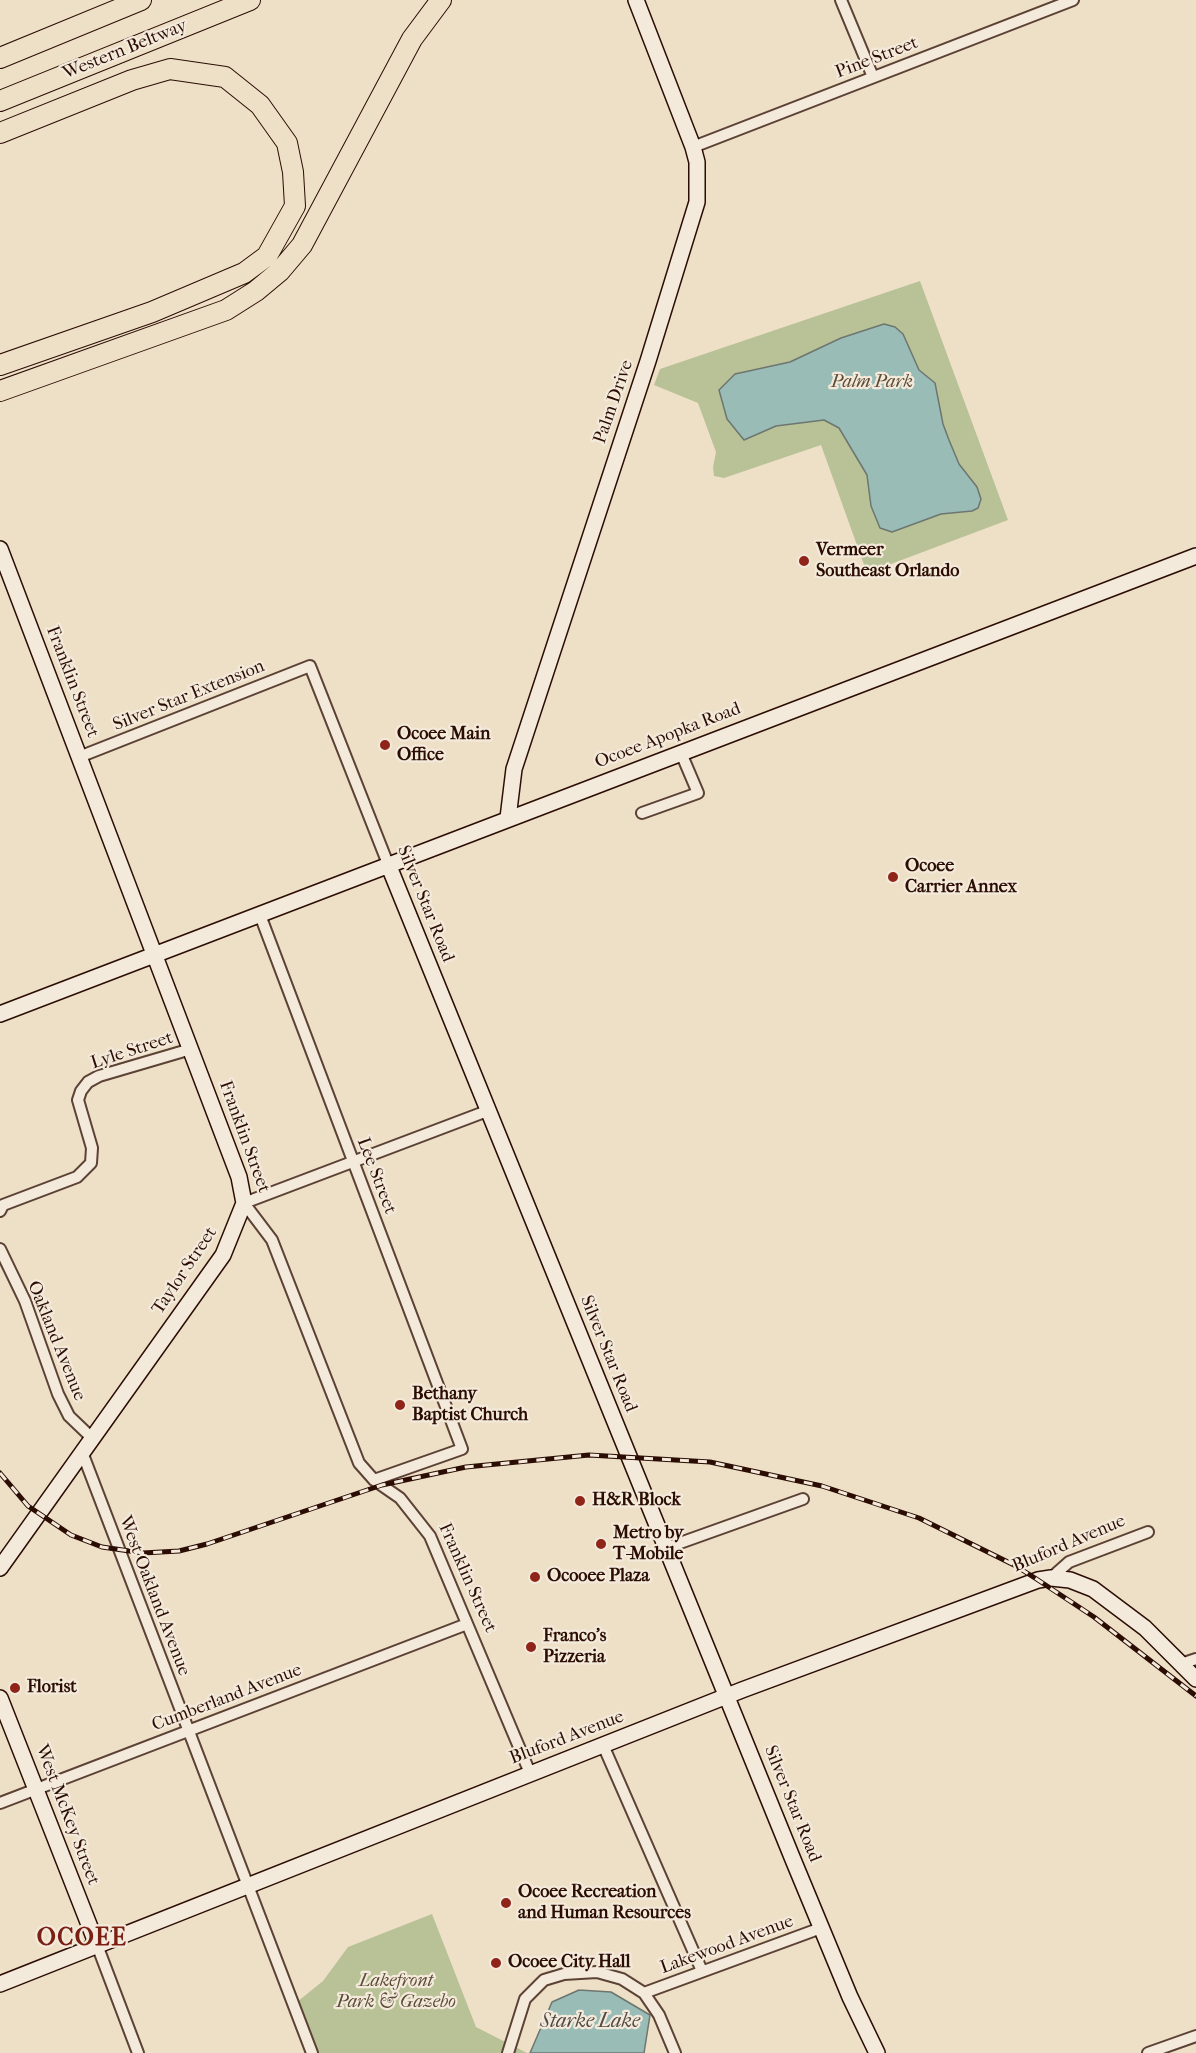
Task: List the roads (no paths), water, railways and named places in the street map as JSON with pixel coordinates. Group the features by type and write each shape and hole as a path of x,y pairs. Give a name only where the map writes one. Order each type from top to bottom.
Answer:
{"highway":[{"path":"84,22 122,0"},
{"path":"0,58 141,0"},
{"name":"Western Beltway","path":"0,101 250,0"},
{"path":"0,391 226,310 256,291 280,271 302,245 412,39 441,0"},
{"path":"0,133 132,80 170,69 225,77 260,105 287,144 293,172 296,206 267,256 244,273 152,312 0,365"}],"street":[{"name":"Palm Drive","path":"508,818 514,769 692,224 697,202 698,182 693,147 636,0"},
{"path":"841,0 873,77"},
{"name":"Pine Street","path":"693,147 1073,0"},
{"name":"Franklin Street","path":"0,549 239,1177 244,1203 272,1240 359,1463 374,1480 400,1498 430,1536 530,1773"},
{"name":"Ocoee Apopka Road","path":"0,1014 1196,556"},
{"name":"Silver Star Extension","path":"79,757 310,666"},
{"name":"Silver Star Road","path":"310,666 487,1111 821,1928 877,2053"},
{"path":"642,813 698,793 681,753"},
{"name":"Lee Street","path":"260,915 462,1449 374,1480"},
{"name":"Lyle Street","path":"1,1208 77,1177 91,1163 92,1148 78,1100 81,1091 88,1083 99,1076 191,1049"},
{"path":"244,1203 487,1111"},
{"name":"Taylor Street","path":"0,1568 223,1255 244,1203"},
{"name":"Oakland Avenue","path":"0,1249 37,1332 57,1394 69,1416 92,1438"},
{"name":"West Oakland Avenue","path":"82,1452 312,2053"},
{"path":"666,1548 803,1499"},
{"name":"Bluford Avenue","path":"0,1984 727,1696 1051,1578 1070,1562 1148,1532"},
{"path":"1051,1578 1070,1580 1094,1589 1189,1662 1196,1679"},
{"name":"Cumberland Avenue","path":"0,1803 467,1624"},
{"name":"West McKey Street","path":"0,1698 97,1945"},
{"path":"603,1745 702,1971"},
{"name":"Lakewood Avenue","path":"644,1993 821,1928"},
{"path":"97,1945 138,2053"},
{"path":"508,2053 525,1999 544,1980 564,1974 597,1972 622,1979 644,1993 659,2015 675,2053"},
{"path":"1148,2053 1196,2036"}],"water":[{"path":"884,324 895,327 903,334 919,370 935,383 943,424 949,440 959,464 977,487 981,499 978,508 972,511 941,514 892,532 880,528 871,506 867,475 839,428 824,420 776,426 744,440 727,419 719,390 735,374 790,362 841,338"},
{"name":"Starke Lake","path":"579,1990 611,1992 650,2015 644,2053 530,2053 552,2002"}],"railway":[{"path":"0,1473 28,1506 71,1535 102,1547 143,1553 179,1551 207,1544 382,1485 466,1467 589,1455 710,1462 822,1486 919,1518 1016,1566 1038,1580 1094,1617 1196,1696"}],"place":[{"name":"Vermeer Southeast Orlando","path":"804,561"},
{"name":"Ocoee Main Office","path":"385,745"},
{"name":"Ocoee Carrier Annex","path":"893,877"},
{"name":"Bethany Baptist Church","path":"400,1405"},
{"name":"H&R Block","path":"580,1501"},
{"name":"Metro by T-Mobile","path":"601,1544"},
{"name":"Ocooee Plaza","path":"535,1577"},
{"name":"Franco's Pizzeria","path":"531,1647"},
{"name":"Florist","path":"15,1688"},
{"name":"Ocoee Recreation and Human Resources","path":"506,1903"},
{"name":"Ocoee City Hall","path":"496,1963"}],"district":[{"name":"OCOEE","path":"82,1939"}],"park label":[{"name":"Palm Park","path":"872,383"},
{"name":"Lakefront Park & Gazebo","path":"396,1992"}]}
